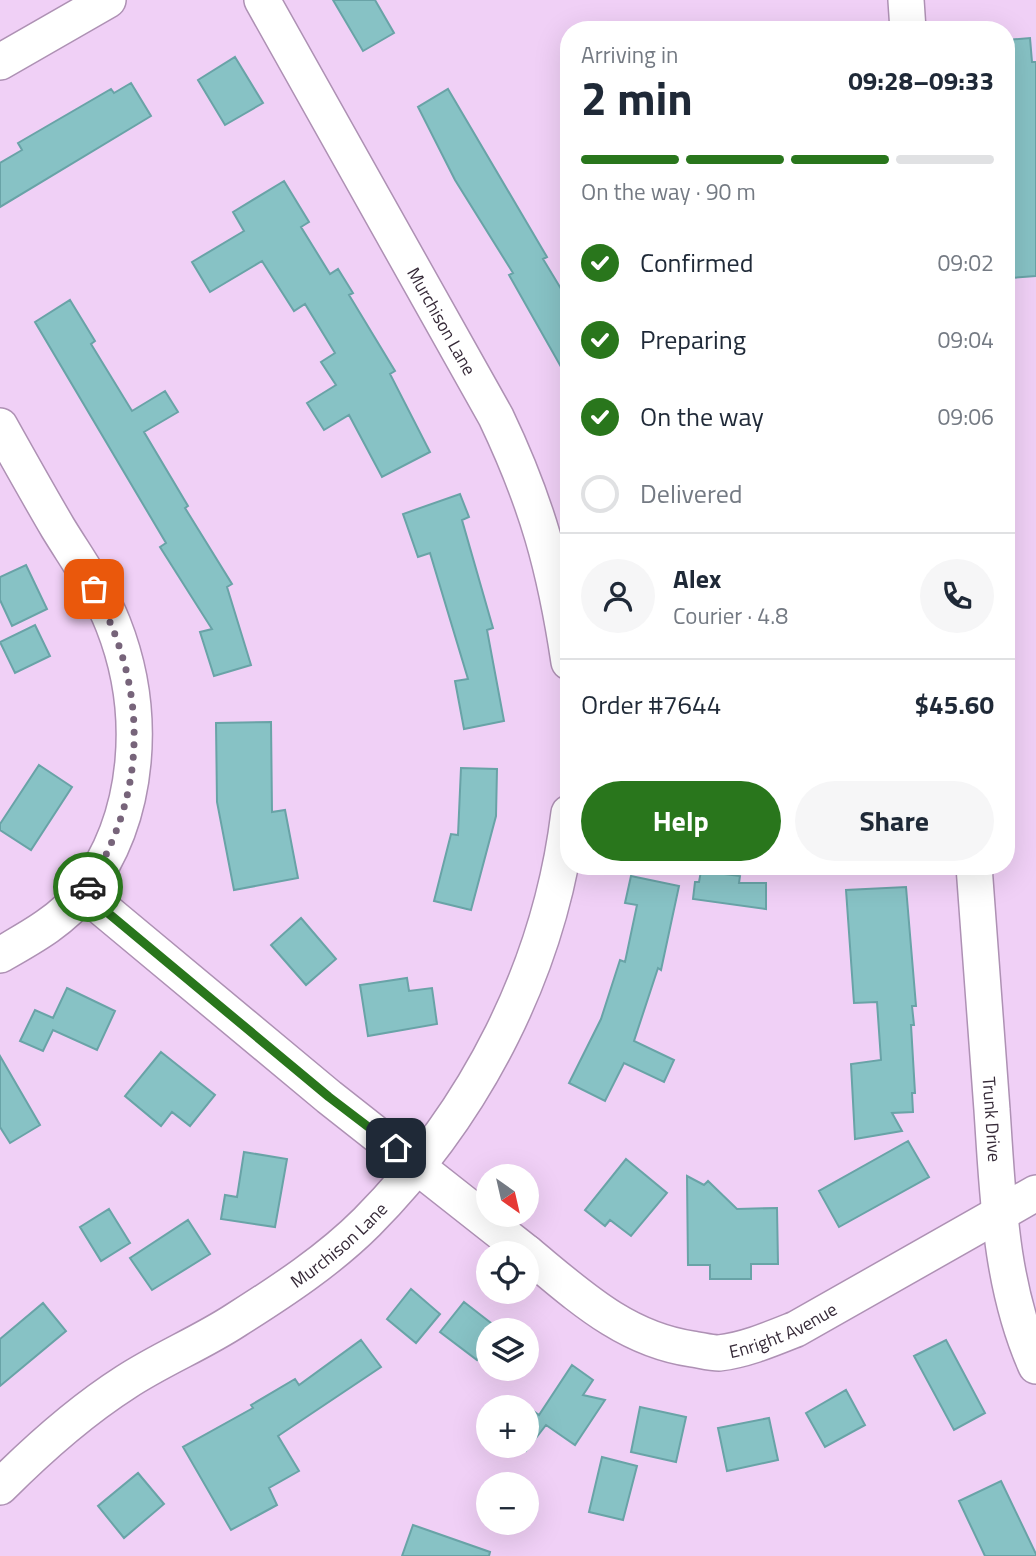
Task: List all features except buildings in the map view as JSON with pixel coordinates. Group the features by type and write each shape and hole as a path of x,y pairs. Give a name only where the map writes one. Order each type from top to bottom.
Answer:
{"street":[{"path":"0,62 108,0"},
{"name":"Murchison Lane","path":"262,0 490,405 523,473 544,531 560,606"},
{"path":"906,0 907,21"},
{"path":"0,956 56,921 84,893 100,867 118,826 130,784 136,740 127,664 113,622 4,444"},
{"name":"Murchison Lane","path":"0,1487 76,1417 127,1381 234,1321 312,1269 366,1223 418,1165 473,1092 531,971 551,909 560,861"},
{"name":"Trunk Drive","path":"975,875 999,1213 1009,1286 1024,1339 1036,1366"},
{"name":"Enright Avenue","path":"84,893 329,1097 512,1241"},
{"name":"Enright Avenue","path":"539,1263 604,1316 634,1333 669,1346 717,1353 757,1344 796,1329 1036,1193"}],"way so far":[{"path":"88,887 118,826 130,784 136,740 127,664 113,622 94,589"}],"route":[{"path":"88,887 84,893 329,1097 396,1148"}]}
